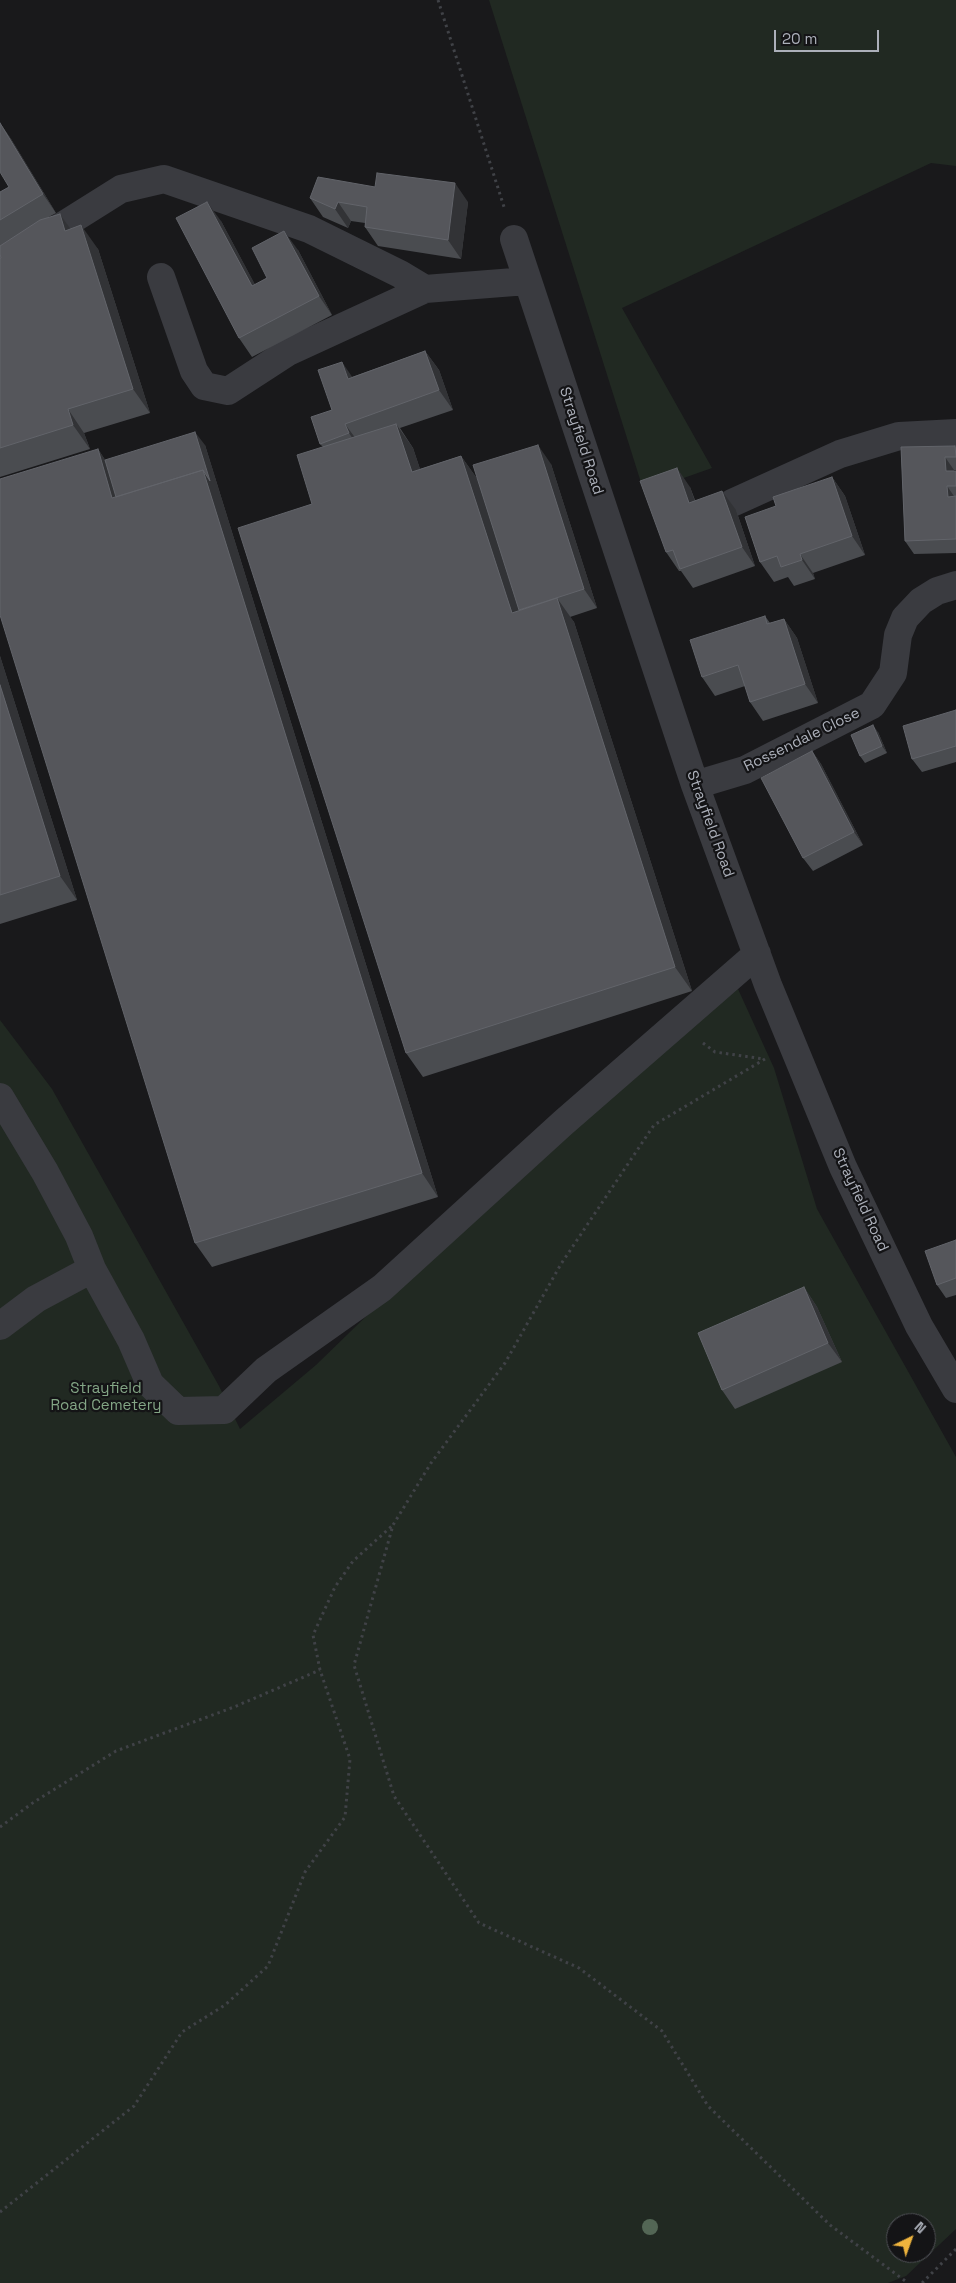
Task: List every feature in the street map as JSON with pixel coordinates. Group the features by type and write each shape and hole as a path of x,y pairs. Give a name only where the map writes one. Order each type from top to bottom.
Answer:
{"street":[{"path":"0,265 121,189 164,179 309,229 400,274 425,289"},
{"name":"Strayfield Road","path":"514,239 695,785 757,954 843,1167 919,1326 956,1389"},
{"path":"161,277 194,371 204,386 228,391 288,352 425,289 527,280"},
{"path":"732,502 840,454 898,436 956,433"},
{"name":"Rossendale Close","path":"695,785 745,770 872,705 893,673 898,635 905,618 921,601 937,591 956,585"},
{"path":"0,1097 45,1172 79,1236 92,1269 131,1340 150,1384 178,1411 224,1410 266,1370 382,1288 563,1123 757,954"},
{"path":"0,1326 36,1300 92,1269"}],"path":[{"path":"438,0 514,239"},
{"path":"677,1024 715,1052 765,1059"},
{"path":"792,1043 654,1125 561,1264 505,1363 431,1463 393,1525 354,1665 394,1796 479,1923 579,1968 662,2031 708,2106 830,2225 908,2283"},
{"path":"0,2212 134,2106 182,2032 225,2005 268,1966 305,1872 345,1817 350,1759 320,1670 313,1635 335,1587 353,1561 393,1525"},
{"path":"0,1827 34,1802 116,1751 234,1707 320,1670"},
{"path":"922,2283 956,2249"}],"green space":[{"path":"489,0 956,0 956,166 931,163 622,308 712,468 644,492"},
{"name":"Strayfield Road Cemetery","path":"738,989 774,1068 817,1209 956,1457 956,2229 936,2248 936,2213 886,2213 886,2263 920,2263 906,2276 888,2283 0,2283 0,1020 52,1089 219,1386 240,1429 316,1365 557,1131"}],"building":[{"path":"0,123 43,194 0,220 0,192 9,187 0,172"},
{"path":"377,173 455,183 448,240 365,227 367,207 338,202 335,209 310,198 318,177 375,187"},
{"path":"207,202 252,286 267,278 252,248 284,231 319,296 239,338 176,218"},
{"path":"60,214 65,231 81,225 133,389 68,409 73,425 0,448 0,246 40,220"},
{"path":"425,351 439,390 345,424 349,433 320,444 311,417 332,410 318,370 342,362 348,379"},
{"path":"396,424 412,472 461,456 512,613 557,598 675,967 406,1053 238,528 312,504 297,455"},
{"path":"195,432 210,481 203,470 116,497 105,460"},
{"path":"538,445 584,589 519,610 473,465"},
{"path":"955,446 956,457 945,457 946,471 956,471 956,486 947,486 948,497 956,496 956,539 905,541 901,447"},
{"path":"98,449 112,498 203,470 422,1173 195,1243 0,615 0,479"},
{"path":"677,468 689,503 722,491 742,547 680,569 673,550 666,552 640,481"},
{"path":"832,477 852,536 800,554 802,560 781,567 777,556 760,562 745,517 776,506 773,497"},
{"path":"765,616 767,624 784,619 805,684 750,702 738,665 702,677 690,640"},
{"path":"0,685 60,876 0,895"},
{"path":"956,710 956,746 912,759 903,726"},
{"path":"873,725 882,746 860,756 851,735"},
{"path":"812,751 854,832 803,858 761,778"},
{"path":"956,1240 956,1278 937,1285 925,1251"},
{"path":"804,1287 828,1343 722,1390 698,1333"}]}
